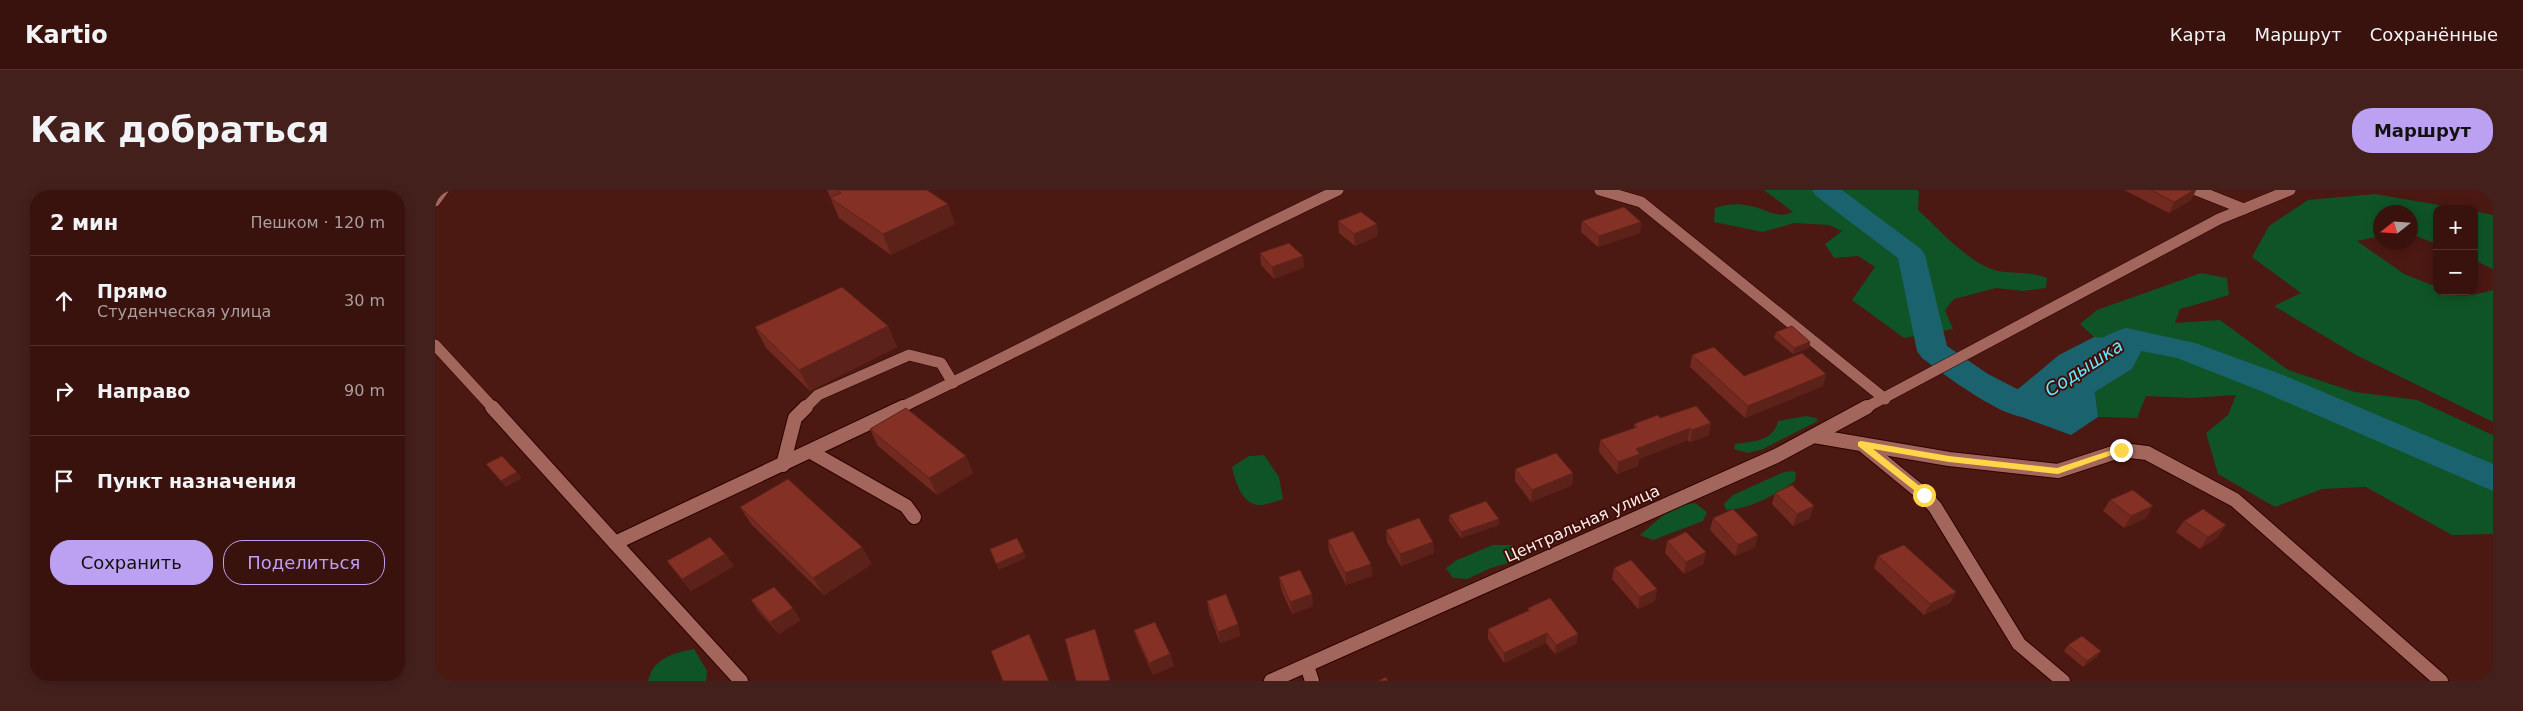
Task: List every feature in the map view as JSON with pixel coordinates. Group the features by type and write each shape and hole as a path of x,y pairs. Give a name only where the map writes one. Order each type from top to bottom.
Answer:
{"street":[{"path":"435,201 443,190"},
{"path":"615,544 668,517 783,466 953,383 1233,240 1338,190"},
{"path":"1600,190 1641,202 1885,398"},
{"path":"2196,190 2244,209"},
{"name":"Центральная улица","path":"1271,681 1776,456 2219,219 2290,190"},
{"path":"435,345 741,681"},
{"path":"783,466 795,418 818,395 909,355 941,363 953,383"},
{"path":"1814,436 1949,459 2058,471 2121,450 2147,452 2235,500 2441,681"},
{"path":"1861,444 1924,495 1935,507 2019,644 2063,681"},
{"path":"811,452 906,506 914,517"},
{"path":"1307,666 1312,681"}],"green space":[{"path":"1764,190 1917,190 1919,192 1918,210 1966,254 1977,262 1998,271 2047,278 2046,288 2023,291 1996,288 1954,299 1945,310 1953,329 1904,338 1852,300 1875,267 1858,256 1834,258 1825,244 1842,231 1829,225 1794,223 1763,232 1714,222 1715,208 1728,205 1746,205 1782,215 1793,212"},
{"path":"2375,194 2439,205 2433,205 2433,242 2418,237 2418,205 2373,205 2373,238 2357,241 2404,274 2433,285 2433,295 2478,295 2478,293 2493,290 2493,422 2356,355 2274,306 2301,293 2252,257 2269,226 2308,200"},
{"path":"2478,212 2493,215 2493,269 2478,262"},
{"path":"2201,273 2227,278 2229,295 2180,309 2175,323 2220,320 2288,370 2355,392 2417,400 2493,435 2493,534 2452,535 2366,487 2322,489 2275,507 2218,474 2206,433 2228,415 2236,395 2191,398 2146,396 2137,418 2098,417 2095,392 2132,369 2126,338 2094,337 2080,324 2097,310"},
{"path":"1806,416 1816,418 1818,421 1763,449 1748,453 1734,449 1735,444 1767,437 1772,433 1778,421"},
{"path":"1264,455 1279,477 1283,499 1260,505 1248,501 1244,497 1237,485 1232,467 1249,456"},
{"path":"1793,471 1796,473 1795,481 1779,491 1754,504 1726,510 1724,504 1733,495 1784,472"},
{"path":"1695,503 1707,512 1703,521 1653,540 1640,535 1674,506"},
{"path":"1493,545 1512,545 1525,558 1491,568 1467,579 1453,578 1446,568 1457,560"},
{"path":"694,649 707,671 706,681 648,681 654,667 659,662 679,652"}],"water":[{"path":"2094,337 2126,338 2142,350 2132,369 2095,392 2098,417 2071,435 2011,413 2006,399 2059,355"}],"building":[{"path":"837,190 927,190 948,204 883,234 830,198 841,193"},
{"path":"2151,190 2194,190 2174,202"},
{"path":"1624,207 1641,222 1599,236 1582,221"},
{"path":"1361,212 1377,224 1354,234 1338,221"},
{"path":"1289,243 1303,256 1272,267 1260,253"},
{"path":"842,287 888,326 799,370 755,327"},
{"path":"1792,326 1810,342 1794,348 1776,332"},
{"path":"1714,347 1744,376 1802,353 1826,374 1748,406 1692,355"},
{"path":"1696,406 1711,423 1692,430 1690,428 1636,449 1640,454 1618,462 1600,440 1637,427 1634,424 1658,415 1660,418"},
{"path":"906,408 966,456 929,478 870,429"},
{"path":"1556,453 1573,473 1532,490 1515,469"},
{"path":"502,456 517,472 501,481 486,464"},
{"path":"788,479 862,547 813,578 740,507"},
{"path":"1792,485 1814,506 1797,514 1775,493"},
{"path":"2133,490 2153,506 2131,516 2110,500"},
{"path":"1486,501 1499,519 1461,532 1449,515"},
{"path":"1733,509 1758,535 1738,545 1713,518"},
{"path":"2203,509 2226,525 2208,537 2184,521"},
{"path":"1419,518 1433,542 1400,554 1386,530"},
{"path":"1353,531 1371,564 1345,573 1328,540"},
{"path":"1686,532 1706,552 1686,562 1667,541"},
{"path":"710,537 725,554 682,579 667,561"},
{"path":"1017,538 1024,552 996,564 990,549"},
{"path":"1904,545 1956,592 1930,604 1878,556"},
{"path":"1631,560 1657,589 1640,597 1614,568"},
{"path":"1300,570 1312,594 1290,602 1279,577"},
{"path":"774,587 793,608 770,622 751,600"},
{"path":"1226,594 1238,624 1218,632 1207,601"},
{"path":"1550,598 1578,634 1556,645 1547,633 1504,653 1488,629 1530,610 1528,608"},
{"path":"1155,622 1170,654 1149,663 1134,630"},
{"path":"1095,629 1110,680 1076,681 1065,639"},
{"path":"1029,634 1049,681 1003,681 991,651"},
{"path":"2082,636 2101,651 2087,661 2068,645"},
{"path":"1386,677 1388,681 1378,681"}],"waterway":[{"name":"Содышка","path":"1825,190 1911,255 1933,351 1989,388 2025,406 2048,391"},
{"name":"Содышка","path":"2088,364 2126,338 2184,350 2272,383 2493,478"}],"route":[{"path":"1924,495 1861,444 1949,459 2058,471 2121,450"}]}
